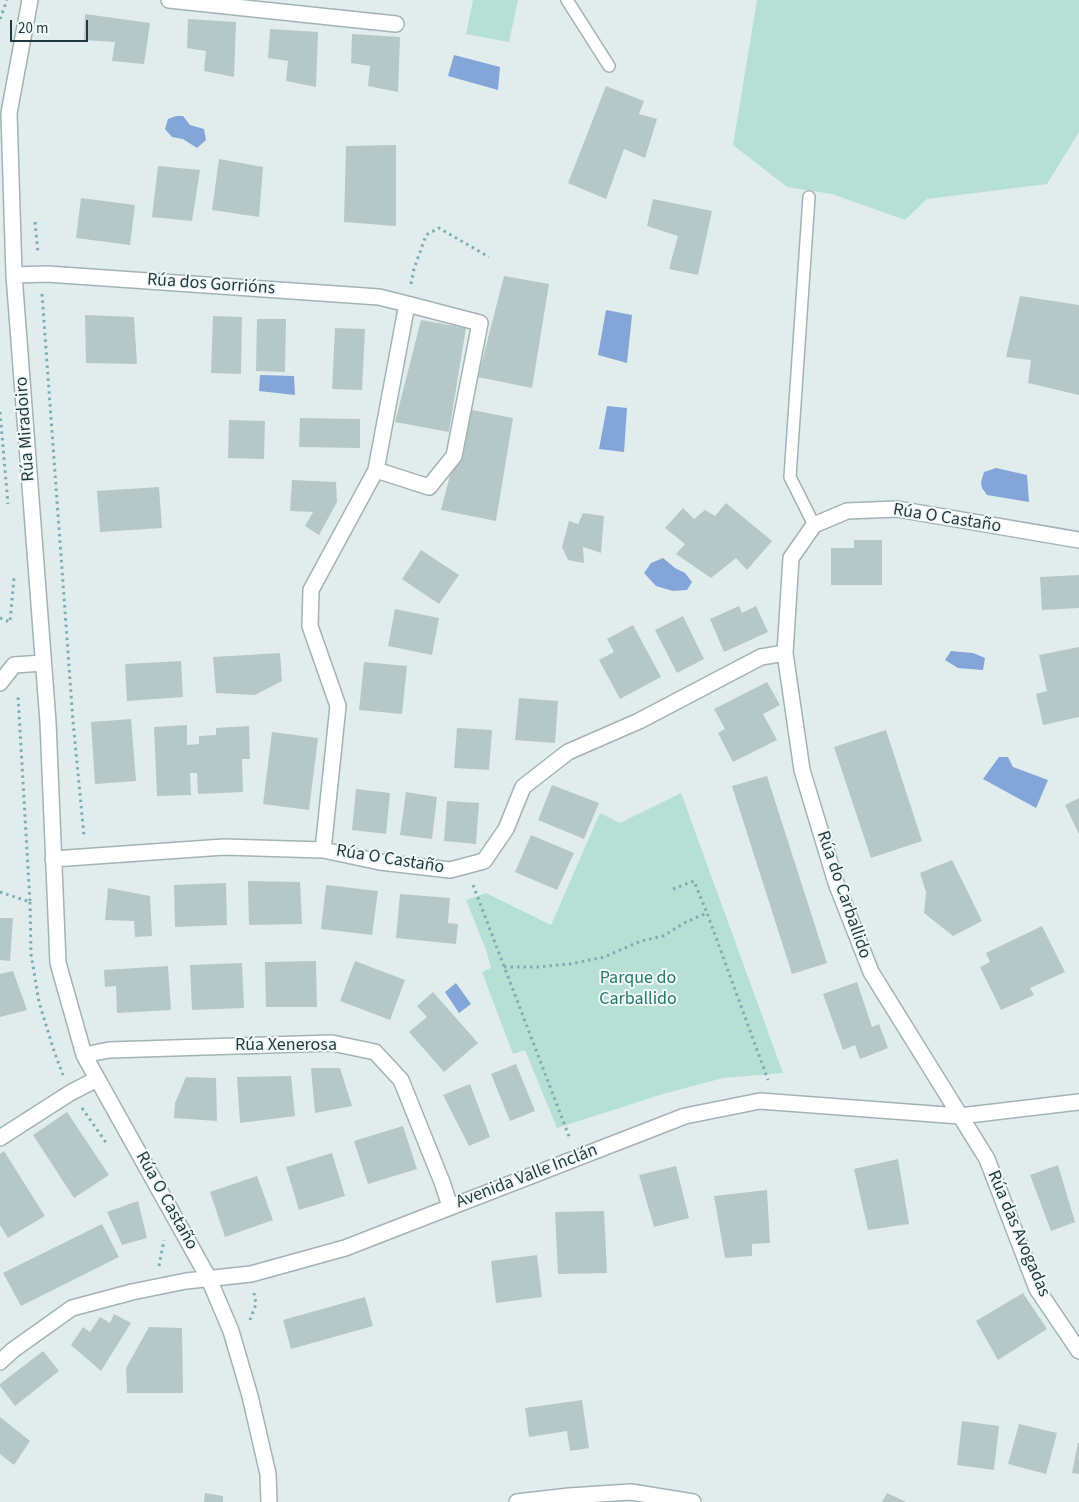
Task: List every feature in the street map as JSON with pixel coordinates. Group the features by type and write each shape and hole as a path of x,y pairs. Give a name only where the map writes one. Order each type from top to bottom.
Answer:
{"street":[{"name":"Rúa Miradoiro","path":"30,0 9,113 14,275 48,722 53,859"},
{"path":"169,0 396,24"},
{"name":"Rúa dos Gorrións","path":"14,275 41,274 379,297 480,323 454,456 429,487 376,470"},
{"path":"323,850 338,706 310,626 311,590 376,470 407,304"},
{"name":"Rúa O Castaño","path":"814,525 847,511 898,510 1079,540"},
{"path":"785,653 790,558 814,525"},
{"name":"Rúa O Castaño","path":"269,1502 268,1474 250,1396 231,1331 209,1279 84,1055 58,963 53,859 224,847 323,850 380,862 450,870 467,866 484,861 506,830 523,787 568,752 640,721 761,657 785,653"},
{"name":"Rúa do Carballido","path":"785,653 802,770 836,884 871,972 960,1116"},
{"path":"0,683 14,665 43,663"},
{"name":"Rúa Xenerosa","path":"84,1055 109,1050 332,1043 374,1052 401,1080 450,1206"},
{"path":"0,1138 70,1093 97,1080"},
{"name":"Avenida Valle Inclán","path":"0,1362 72,1308 186,1281 251,1274 345,1248 685,1116 760,1101 960,1116 1079,1102"},
{"name":"Rúa das Avogadas","path":"960,1116 987,1159 1037,1289 1079,1351"},
{"path":"517,1502 631,1492 693,1502"}],"lane":[{"path":"568,0 609,66"},
{"path":"809,197 790,477 814,525"}],"path":[{"path":"0,20 7,0"},
{"path":"34,214 41,274 73,721 86,858"},
{"path":"407,304 414,269 426,235 439,228 489,257"},
{"path":"0,412 9,508"},
{"path":"0,618 10,622 15,575"},
{"path":"0,892 30,902 18,696"},
{"path":"467,866 578,1157"},
{"path":"672,889 694,880 776,1102"},
{"path":"504,967 570,964 604,957 641,941 663,936 686,922 707,913"},
{"path":"251,1274 256,1304 250,1320 251,1327"}],"green space":[{"path":"473,0 518,0 509,42 466,34"},
{"path":"757,0 1079,0 1079,132 1047,184 927,199 905,220 832,194 787,187 733,145"},
{"name":"Parque do Carballido","path":"681,793 783,1073 723,1078 663,1094 557,1128 525,1050 513,1054 482,972 491,968 486,950 466,900 486,893 551,925 600,813 620,823"}],"water":[{"path":"454,55 500,67 498,90 448,76"},
{"path":"183,116 190,125 204,129 206,140 197,148 183,139 172,137 165,129 168,119"},
{"path":"606,310 632,315 627,363 598,355"},
{"path":"260,375 294,376 295,395 259,391"},
{"path":"607,406 627,408 624,452 599,449"},
{"path":"996,468 1027,475 1029,502 987,495 982,488 981,482 984,472"},
{"path":"663,558 675,568 685,573 692,582 687,590 673,591 656,586 644,573 651,563"},
{"path":"951,651 973,653 985,658 983,670 958,668 945,660"},
{"path":"999,757 1008,757 1013,767 1048,780 1036,808 983,779"},
{"path":"456,983 471,1004 459,1013 445,992"}],"building":[{"path":"85,14 150,23 144,64 112,61 115,42 84,40"},
{"path":"188,19 236,22 234,77 204,71 206,51 187,48"},
{"path":"270,29 318,32 316,87 286,81 288,61 268,58"},
{"path":"352,34 400,37 398,92 368,86 370,66 351,63"},
{"path":"606,86 644,101 639,114 657,119 645,158 624,149 606,199 568,183"},
{"path":"396,145 396,226 344,222 346,146"},
{"path":"219,159 263,167 259,217 212,210"},
{"path":"158,166 200,170 192,221 152,217"},
{"path":"81,198 135,205 130,245 76,238"},
{"path":"653,199 712,211 698,275 669,269 678,236 647,226"},
{"path":"504,276 549,284 532,388 478,377"},
{"path":"1020,296 1079,305 1079,395 1028,383 1031,360 1006,357"},
{"path":"85,315 134,317 137,364 86,363"},
{"path":"213,316 242,317 241,374 211,373"},
{"path":"257,319 286,319 285,372 256,371"},
{"path":"421,320 466,328 449,432 395,422"},
{"path":"335,328 365,329 362,390 332,389"},
{"path":"467,409 513,418 496,521 441,510"},
{"path":"300,418 360,419 360,448 299,447"},
{"path":"229,420 265,421 264,459 228,458"},
{"path":"292,480 336,482 337,502 319,535 305,526 313,512 290,511"},
{"path":"159,487 162,528 100,532 97,491"},
{"path":"726,503 772,541 747,570 736,558 711,578 676,554 685,544 665,528 683,508 694,519 705,510 715,516"},
{"path":"583,513 604,516 601,553 583,547 584,563 568,560 562,547 569,521 578,524"},
{"path":"854,540 882,540 882,585 831,585 831,548 854,548"},
{"path":"421,550 459,575 439,604 402,579"},
{"path":"1079,575 1079,608 1042,610 1040,577"},
{"path":"739,606 742,613 756,606 768,632 724,652 710,619"},
{"path":"395,609 439,618 432,655 388,646"},
{"path":"683,616 704,659 677,673 655,630"},
{"path":"633,625 661,677 620,699 599,660 614,652 607,639"},
{"path":"1079,647 1079,717 1043,725 1036,694 1047,691 1039,655"},
{"path":"280,653 282,681 255,695 216,693 213,657"},
{"path":"181,661 183,697 127,701 125,664"},
{"path":"364,662 407,666 402,714 359,710"},
{"path":"767,682 780,705 763,714 777,740 733,762 718,733 725,729 714,709"},
{"path":"519,698 558,701 555,743 515,740"},
{"path":"131,719 136,781 95,784 91,722"},
{"path":"187,725 187,745 199,744 199,736 216,735 216,728 249,726 250,759 242,759 243,792 198,794 197,773 190,773 191,795 157,796 154,727"},
{"path":"457,728 492,730 489,770 454,768"},
{"path":"886,730 922,841 871,858 834,747"},
{"path":"272,732 318,738 309,810 263,804"},
{"path":"767,776 827,963 792,974 732,786"},
{"path":"552,785 599,803 584,839 538,820"},
{"path":"356,789 390,793 386,834 352,830"},
{"path":"406,792 437,797 432,839 400,835"},
{"path":"1079,798 1079,834 1065,805"},
{"path":"447,801 479,803 476,844 444,841"},
{"path":"531,835 574,853 557,890 515,872"},
{"path":"952,860 982,921 953,936 924,913 926,892 920,873"},
{"path":"248,881 300,882 302,924 249,925"},
{"path":"226,883 227,925 175,927 174,885"},
{"path":"326,885 378,891 372,935 321,929"},
{"path":"108,888 150,896 152,936 135,937 134,921 105,920"},
{"path":"400,894 450,898 448,923 458,924 456,944 396,938"},
{"path":"0,918 13,918 10,961 0,960"},
{"path":"1042,926 1065,972 1030,988 1034,995 1001,1010 980,967 990,962 986,953"},
{"path":"316,961 317,1007 266,1007 265,962"},
{"path":"355,961 405,980 390,1020 340,1001"},
{"path":"242,963 244,1008 192,1010 190,965"},
{"path":"168,966 171,1010 117,1013 116,986 105,987 104,970"},
{"path":"13,971 27,1010 0,1017 0,974"},
{"path":"857,982 872,1027 879,1024 888,1048 860,1059 855,1045 843,1050 823,994"},
{"path":"433,992 478,1043 444,1072 409,1032 427,1017 417,1006"},
{"path":"516,1064 535,1111 510,1121 491,1074"},
{"path":"311,1068 340,1068 352,1106 315,1113"},
{"path":"291,1076 295,1116 240,1123 237,1077"},
{"path":"186,1077 216,1078 217,1121 174,1118 175,1103"},
{"path":"470,1084 490,1137 469,1146 443,1095"},
{"path":"67,1112 109,1175 74,1198 33,1135"},
{"path":"403,1126 417,1169 368,1184 354,1141"},
{"path":"4,1151 45,1216 8,1238 0,1225 0,1154"},
{"path":"332,1153 345,1196 299,1210 286,1167"},
{"path":"898,1159 909,1224 868,1230 854,1169"},
{"path":"1058,1165 1075,1222 1051,1231 1030,1175"},
{"path":"676,1166 689,1218 654,1227 639,1175"},
{"path":"257,1176 273,1220 225,1237 210,1192"},
{"path":"767,1190 770,1243 752,1244 752,1256 725,1258 714,1196"},
{"path":"138,1201 147,1238 122,1245 107,1212"},
{"path":"604,1211 607,1273 558,1274 555,1212"},
{"path":"102,1224 119,1257 21,1306 3,1273"},
{"path":"537,1255 542,1297 496,1303 491,1261"},
{"path":"1023,1293 1047,1329 998,1360 976,1321"},
{"path":"365,1297 373,1326 291,1349 283,1320"},
{"path":"114,1314 131,1323 101,1371 71,1345 83,1327 90,1332 100,1317 110,1323"},
{"path":"149,1327 182,1328 183,1393 127,1393 126,1368"},
{"path":"43,1351 59,1371 15,1406 0,1384"},
{"path":"582,1400 589,1448 570,1451 567,1431 529,1437 525,1408"},
{"path":"0,1417 30,1441 14,1465 0,1454"},
{"path":"962,1421 999,1426 994,1470 957,1465"},
{"path":"1019,1424 1057,1433 1046,1474 1008,1464"},
{"path":"1079,1443 1079,1474 1072,1473"},
{"path":"205,1493 223,1496 223,1502 204,1502"},
{"path":"887,1493 906,1502 882,1502"}]}
